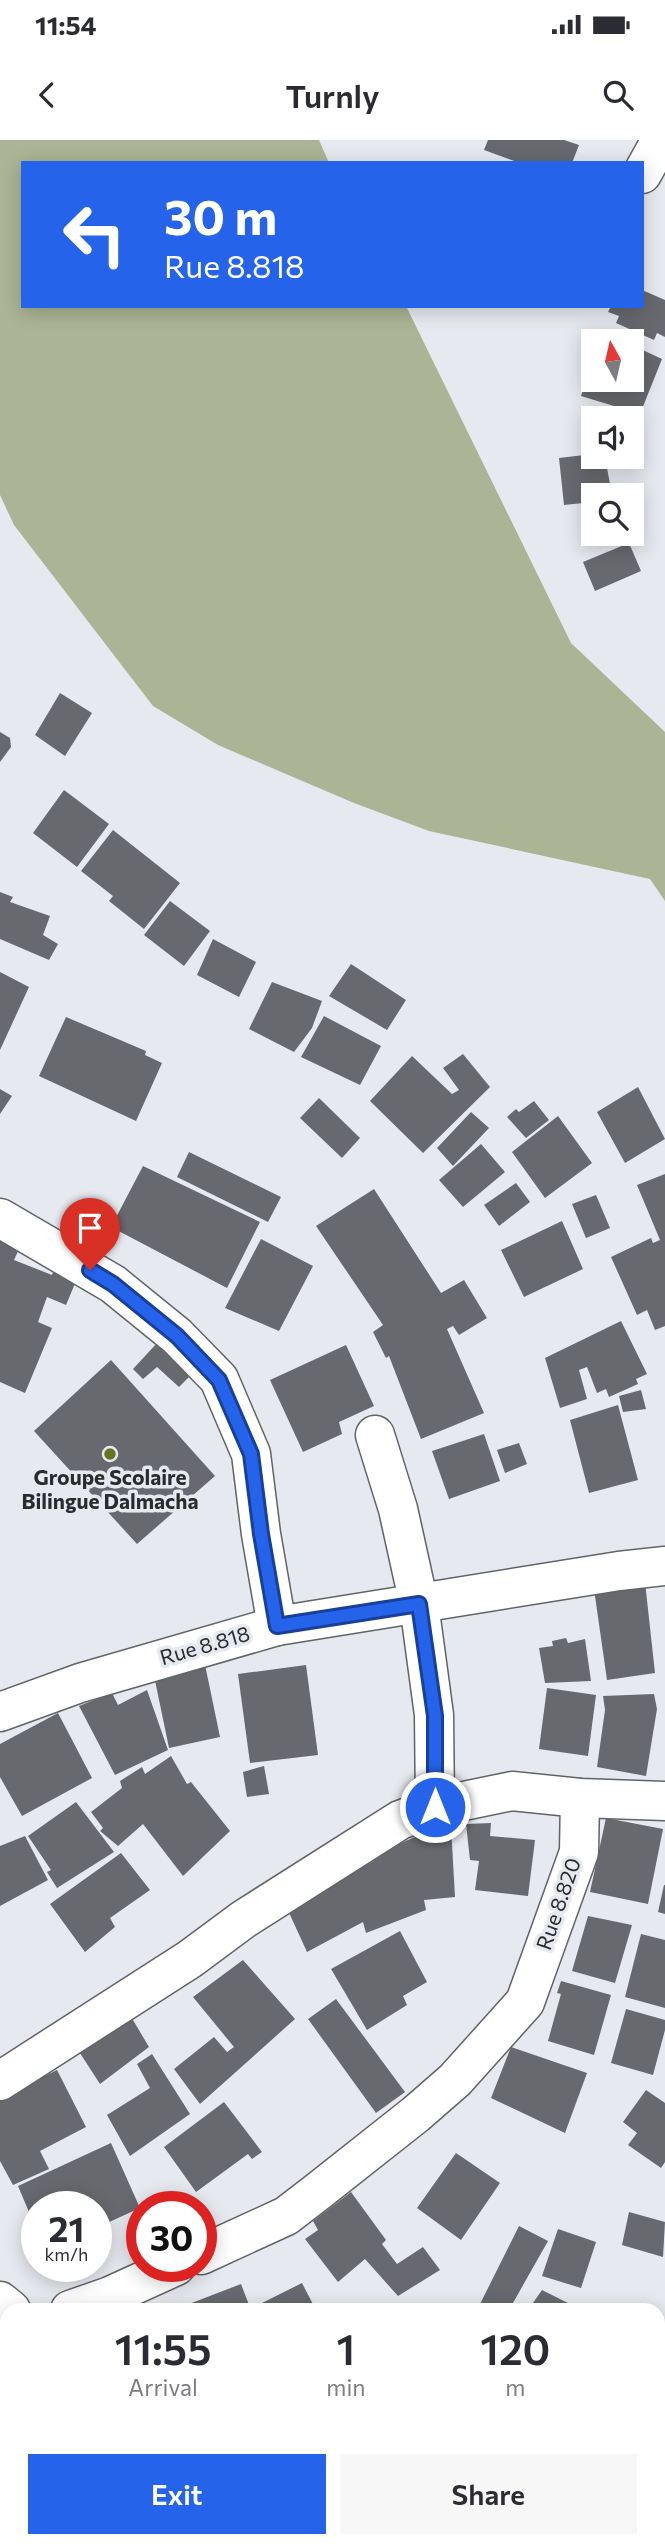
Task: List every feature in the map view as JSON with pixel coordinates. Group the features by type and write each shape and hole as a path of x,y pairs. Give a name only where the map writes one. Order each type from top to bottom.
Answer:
{"street":[{"path":"644,170 661,140"},
{"path":"0,1217 113,1284 177,1336 219,1380 251,1454 277,1626"},
{"path":"375,1435 398,1509 419,1604 435,1716 435,1807"},
{"name":"Rue 8.818","path":"0,1712 80,1683 277,1626 665,1566"},
{"path":"0,2081 190,1959 244,1919 400,1820 435,1807 512,1791 580,1798 665,1801"},
{"name":"Rue 8.820","path":"217,2248 286,2216 416,2114 455,2080 525,2002 579,1852 580,1798"},
{"path":"90,2303 141,2282"}],"green space":[{"path":"0,140 319,140 328,161 21,161 21,308 407,308 571,643 665,732 665,901 650,879 429,831 354,803 218,745 153,706 14,525 0,495"}],"building":[{"path":"488,140 564,140 579,145 573,161 514,161 484,150"},
{"path":"644,291 665,300 665,337 657,333 654,340 644,336 644,329 629,329 616,323 619,316 608,312 610,308 644,308"},
{"path":"644,351 662,359 643,406 614,406 581,396 582,392 644,392"},
{"path":"581,455 581,469 607,469 610,483 581,483 581,503 564,505 559,458"},
{"path":"622,546 630,546 641,571 595,591 583,562"},
{"path":"60,693 92,713 65,756 35,735"},
{"path":"0,732 10,738 11,747 0,762"},
{"path":"64,790 109,824 77,867 33,833"},
{"path":"113,830 180,883 144,929 109,901 113,896 81,871"},
{"path":"0,892 13,897 10,902 50,916 43,935 58,944 49,960 0,939"},
{"path":"170,901 210,931 184,966 144,935"},
{"path":"213,939 256,962 239,997 197,975"},
{"path":"351,964 406,1000 387,1030 329,996"},
{"path":"0,972 29,987 0,1050"},
{"path":"272,982 322,1001 312,1028 294,1052 249,1029"},
{"path":"324,1016 381,1046 360,1085 301,1057"},
{"path":"66,1017 146,1051 145,1055 162,1063 136,1121 39,1076"},
{"path":"463,1054 490,1087 423,1153 370,1101 412,1056 452,1094 459,1090 443,1068"},
{"path":"638,1087 665,1139 625,1163 597,1112"},
{"path":"0,1089 12,1096 0,1114"},
{"path":"319,1098 360,1138 342,1158 300,1118"},
{"path":"534,1101 549,1120 526,1138 507,1117 516,1109 519,1112"},
{"path":"471,1112 489,1128 453,1166 437,1148"},
{"path":"558,1116 592,1163 545,1198 512,1152"},
{"path":"481,1144 505,1172 463,1207 439,1180"},
{"path":"189,1152 281,1197 268,1222 177,1177"},
{"path":"143,1166 260,1222 227,1288 111,1227"},
{"path":"665,1174 665,1326 655,1330 647,1310 637,1315 611,1257 651,1238 653,1243 660,1240 637,1185"},
{"path":"516,1183 530,1202 499,1226 484,1205"},
{"path":"374,1189 441,1293 464,1280 487,1318 459,1335 453,1326 447,1329 484,1413 421,1439 389,1356 386,1358 373,1332 383,1325 316,1226"},
{"path":"596,1195 610,1228 586,1238 572,1204"},
{"path":"562,1221 583,1269 524,1297 501,1250"},
{"path":"0,1226 24,1238 14,1260 52,1275 56,1264 79,1274 66,1305 47,1297 38,1322 52,1328 25,1393 0,1382"},
{"path":"261,1239 313,1266 279,1331 225,1308"},
{"path":"621,1321 647,1374 636,1379 638,1384 609,1397 606,1389 597,1393 587,1367 579,1370 587,1399 560,1408 545,1358"},
{"path":"158,1342 189,1377 179,1387 157,1367 143,1379 133,1369"},
{"path":"346,1345 374,1406 339,1422 342,1434 303,1452 270,1380"},
{"name":"Groupe Scolaire Bilingue Dalmacha","path":"111,1360 215,1476 137,1544 34,1431"},
{"path":"641,1390 646,1409 623,1412 619,1396"},
{"path":"618,1405 638,1480 589,1493 570,1420"},
{"path":"484,1434 500,1481 449,1499 432,1451"},
{"path":"519,1443 527,1464 505,1473 497,1450"},
{"path":"645,1582 655,1673 607,1680 594,1589"},
{"path":"566,1638 568,1643 585,1639 591,1681 545,1683 539,1648 553,1646 552,1641"},
{"path":"203,1655 220,1737 169,1748 152,1666"},
{"path":"306,1665 318,1755 250,1763 238,1674"},
{"path":"547,1688 596,1695 588,1756 539,1749"},
{"path":"147,1690 168,1750 115,1775 79,1706 112,1693 118,1705"},
{"path":"654,1694 657,1709 646,1776 597,1767 605,1710 603,1696"},
{"path":"58,1713 92,1778 22,1816 0,1777 0,1744"},
{"path":"171,1756 187,1784 191,1782 230,1831 183,1876 143,1824 118,1846 100,1831 103,1828 91,1812 122,1788 120,1781 142,1767 145,1774"},
{"path":"264,1766 269,1794 247,1797 243,1772"},
{"path":"76,1802 114,1852 57,1888 47,1872 51,1870 28,1836"},
{"path":"606,1818 663,1829 648,1904 590,1892"},
{"path":"491,1823 490,1836 535,1840 528,1896 475,1890 479,1861 470,1860 466,1824"},
{"path":"451,1826 455,1897 424,1900 426,1910 366,1933 363,1922 307,1952 286,1906 374,1861 373,1855 415,1837 413,1831"},
{"path":"25,1836 48,1880 0,1906 0,1846"},
{"path":"121,1853 150,1890 110,1918 115,1927 85,1952 50,1904"},
{"path":"665,1885 665,1914 658,1912"},
{"path":"588,1916 632,1925 615,1983 572,1971"},
{"path":"400,1931 427,1982 403,1996 407,2005 367,2030 331,1969"},
{"path":"641,1934 665,1940 665,2008 625,1997"},
{"path":"243,1960 295,2019 200,2104 174,2069 214,2037 227,2052 234,2047 193,1997"},
{"path":"561,1981 611,1995 594,2055 548,2041 561,1994 557,1993"},
{"path":"336,1999 405,2092 376,2113 308,2019"},
{"path":"626,2009 665,2020 665,2030 653,2075 611,2063"},
{"path":"127,2010 149,2047 100,2084 78,2050"},
{"path":"511,2047 587,2073 565,2133 491,2098"},
{"path":"152,2054 190,2114 130,2156 107,2115 150,2088 137,2064"},
{"path":"57,2070 86,2127 40,2151 49,2169 13,2185 0,2161 0,2098"},
{"path":"646,2090 665,2103 665,2162 661,2168 628,2145 637,2133 623,2122"},
{"path":"224,2102 262,2152 252,2159 248,2154 195,2191 164,2147"},
{"path":"111,2143 132,2191 126,2191 126,2214 112,2221 112,2191 21,2191 21,2193 18,2186"},
{"path":"456,2153 500,2183 461,2240 417,2208"},
{"path":"351,2192 386,2240 382,2244 397,2264 423,2247 440,2270 398,2296 365,2259 338,2282 305,2239 318,2230 313,2221"},
{"path":"629,2212 665,2222 663,2257 622,2245"},
{"path":"519,2226 548,2241 513,2303 480,2303"},
{"path":"558,2229 596,2242 581,2288 542,2276"},
{"path":"302,2283 312,2303 262,2303"},
{"path":"241,2284 248,2303 192,2303"},
{"path":"542,2290 568,2303 533,2303"}],"place":[{"name":"Groupe Scolaire Bilingue Dalmacha","path":"110,1454"}],"route":[{"path":"90,1270 113,1284 177,1336 219,1380 251,1454 277,1626 419,1604 435,1716 435,1807"}]}
